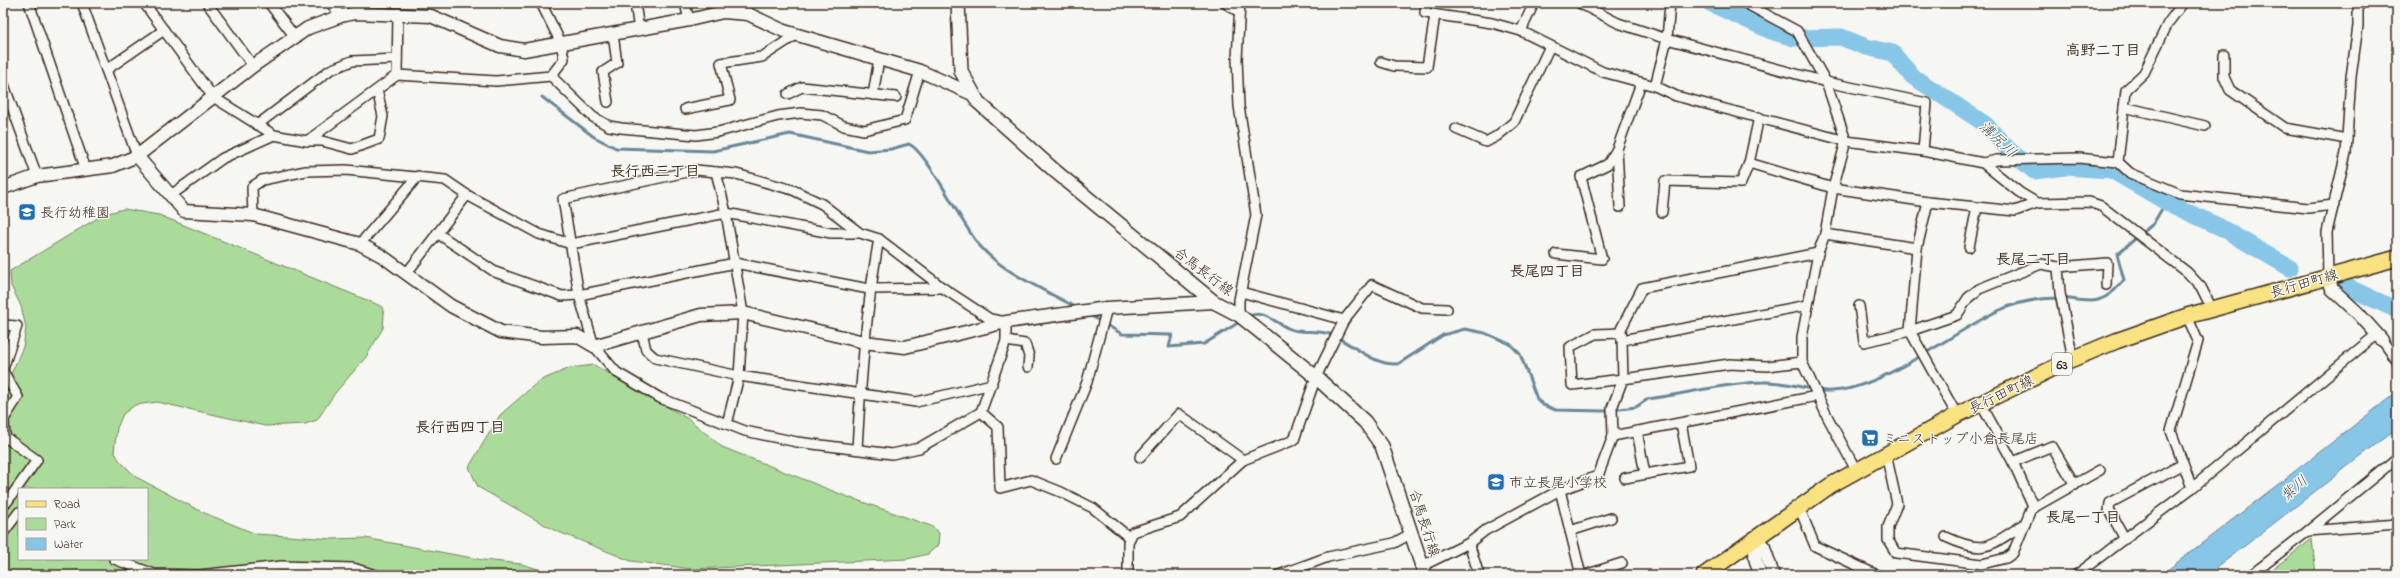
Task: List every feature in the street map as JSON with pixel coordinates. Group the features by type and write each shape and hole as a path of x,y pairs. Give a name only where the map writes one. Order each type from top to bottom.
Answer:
{"main road":[{"name":"合馬長行線","path":"958,3 961,71 972,94 978,102 1055,171 1214,302 1239,316 1316,377 1365,422 1382,446 1423,570"},
{"name":"長行田町線","path":"1704,575 1799,507 1856,470 1957,415 2074,359 2116,341 2212,308 2397,258"}],"street":[{"path":"29,3 86,170"},
{"path":"82,3 137,156 184,211 254,215 360,244 382,256 451,306 501,332 542,337 577,336 594,346 616,372 660,398 745,431 797,442 892,454 918,448 980,412 992,384 1006,341 1006,322"},
{"path":"144,3 213,97 274,135 307,141 322,141 352,149 379,138 383,116 377,90"},
{"path":"207,3 254,66"},
{"path":"269,3 295,37"},
{"path":"331,3 341,16"},
{"path":"307,141 397,75 496,81 550,76 564,58 561,43 541,3"},
{"path":"635,3 640,30"},
{"path":"685,3 689,20"},
{"path":"1225,3 1240,8 1237,59 1239,106 1256,215 1241,292 1239,316"},
{"path":"1426,3 1425,13 1492,23 1521,31 1603,72 1655,86 1676,96 1846,141 1924,151 1983,163 1997,160 2015,161 2078,158 2118,162 2130,173 2180,194 2308,208 2334,205"},
{"path":"1521,31 1534,3"},
{"path":"1580,3 1618,23 1667,39 1826,82 1927,102 1924,151"},
{"path":"1655,86 1667,39 1670,3"},
{"path":"1745,3 1797,31 1826,82 1846,141 1833,188 1825,234 1818,253 1802,337 1802,362 1817,396 1856,470"},
{"path":"2118,162 2126,90 2144,73 2168,23 2183,3"},
{"path":"2358,3 2346,153 2326,232 2328,276 2332,289 2358,313 2397,361"},
{"path":"3,188 37,176 113,166 137,156 254,66 308,28 341,16 356,8 431,16 500,46 524,50 640,30 723,12 748,14 796,35 920,71 972,94"},
{"path":"397,75 398,13"},
{"path":"1381,62 1394,66 1427,67 1435,15"},
{"path":"106,70 164,30"},
{"path":"608,102 603,72 617,63 613,34"},
{"path":"685,108 730,100 720,63 762,57 796,35"},
{"path":"1456,129 1486,142 1514,122 1550,46"},
{"path":"2224,55 2224,77 2230,90 2285,128 2347,139"},
{"path":"257,125 330,70 352,61 397,59"},
{"path":"873,95 879,59"},
{"path":"550,76 593,117 609,126 696,135 718,132 778,116 801,113 822,115 844,126 864,130 877,129 905,120 920,71"},
{"path":"3,82 37,176"},
{"path":"1556,254 1602,259 1580,177 1608,164 1617,149 1641,83"},
{"path":"788,94 802,87 896,97"},
{"path":"2124,107 2205,126"},
{"path":"1662,212 1665,180 1741,183 1749,163 1759,117"},
{"path":"171,196 223,158 274,135"},
{"path":"1617,149 1620,207"},
{"path":"1749,163 1833,188 1928,202 2015,211 2037,203 2089,202 2111,211 2187,272 2201,287 2212,308"},
{"path":"1983,163 2019,192 2037,203"},
{"path":"254,215 252,187 262,180 284,174 306,171 346,170 418,176 445,180 467,195 539,234 571,244 726,213 831,233 860,233 878,239 943,288 990,319 1006,322"},
{"path":"594,346 579,295 563,199 696,170 736,174 793,190 822,204 860,233"},
{"path":"716,172 726,213 743,313 739,376 726,424"},
{"path":"360,244 418,176"},
{"path":"406,274 467,195"},
{"path":"1928,202 1917,248 1910,331 1957,415"},
{"path":"1969,247 1977,207"},
{"path":"437,233 494,272 562,296 579,295 735,263 869,289 943,288"},
{"path":"1825,234 1917,248"},
{"path":"857,449 869,289 878,239"},
{"path":"1423,570 1469,543 1486,530 1560,490 1598,476 1613,436 1612,408 1623,379 1621,329 1642,288 1818,253"},
{"path":"1859,306 1864,342 1910,331 1957,315 1968,298 1979,289 2041,264 2058,267 2107,264 2106,285"},
{"path":"2058,267 2060,293 2074,359"},
{"path":"1128,575 1127,562 1132,532 1180,517 1243,460 1294,440 1316,377 1344,320 1372,285 1422,308 1447,309"},
{"path":"1241,292 1344,320"},
{"path":"594,346 701,315 743,313 864,342 905,347 1006,322 1107,308 1214,302"},
{"path":"1802,362 1767,366 1730,364 1572,385 1570,347 1595,334 1621,336 1808,305"},
{"path":"1056,459 1087,382 1107,308"},
{"path":"2187,316 2198,341 2170,431 2192,488"},
{"path":"3,325 17,326 3,370 18,397 4,419 5,438 37,460 5,500 18,511"},
{"path":"642,332 646,350 655,358 739,376 860,394 916,402 992,384"},
{"path":"2076,575 2192,488 2379,337"},
{"path":"1006,341 1025,344 1030,356 1028,368"},
{"path":"1613,436 1817,396"},
{"path":"1981,404 2013,462 2034,508"},
{"path":"980,412 998,427 1000,488 1031,480 1061,492 1093,508 1130,538"},
{"path":"1140,457 1180,414 1243,460"},
{"path":"1625,478 1689,466 1681,423"},
{"path":"1637,431 1645,474"},
{"path":"2013,462 2052,446 2075,484"},
{"path":"1886,454 1897,504 1888,527 1888,540 1896,553 1982,564 2006,558 2013,553 2031,509 2100,470"},
{"path":"2251,575 2308,531 2397,458"},
{"path":"2125,539 2109,510 2110,503 2183,464"},
{"path":"1560,490 1581,575"},
{"path":"1799,507 1815,546 1877,575"},
{"path":"3,533 18,513"},
{"path":"1570,530 1611,518"},
{"path":"1946,538 1960,544 1984,548 2025,524"},
{"path":"2308,531 2397,524"},
{"path":"1279,575 1328,557 1394,543 1412,533"},
{"path":"1756,538 1755,558 1760,575"},
{"path":"1756,538 1764,548 1773,575"},
{"path":"1469,543 1479,575"},
{"path":"117,560 154,574 199,575 282,566 353,568 376,575"},
{"path":"1585,575 1622,563"},
{"path":"330,568 338,575"}],"green space":[{"path":"124,209 159,215 382,307 384,315 383,328 366,357 335,393 317,420 305,424 265,426 157,402 135,405 123,414 117,428 114,451 119,460 136,477 202,512 256,534 333,539 365,538 483,560 521,564 559,575 3,575 3,392 23,347 26,328 21,306 11,286 10,271 104,214"},
{"path":"594,365 690,420 722,447 848,497 931,526 939,533 938,545 928,554 907,559 692,569 631,561 554,530 478,487 469,467 500,415 539,381 570,368"},
{"path":"2312,539 2316,575 2265,575"}],"water":[{"name":"紫川","path":"2397,392 2397,428 2207,575 2161,575"}],"waterway":[{"name":"溝尻川","path":"1710,3 1771,31 1794,38 1841,37 1866,47 1893,53 1912,76 1985,124 2008,149 2034,171 2065,167 2111,170 2166,202 2220,227 2290,268"},
{"path":"542,97 594,137 616,148 713,151 790,134 868,151 891,149 909,144 917,150 926,161 936,175 964,223 980,246 990,256 1013,273 1077,308"},
{"path":"1817,390 1838,391 1861,385 1886,375 1981,320 2015,304 2062,298 2089,301 2106,297 2124,280 2117,254 2153,224 2166,202"},
{"name":"溝尻川","path":"2341,284 2397,310"},
{"path":"1088,314 1122,334 1172,335 1169,347 1204,344 1241,321"},
{"path":"1248,317 1259,314 1294,330 1327,333 1364,354 1389,364 1398,364 1443,335 1465,329 1485,333 1510,344 1520,354 1537,399 1543,405 1556,410 1604,411 1636,407 1648,399 1720,386 1749,383 1775,382 1812,389"}],"place":[{"name":"長行幼稚園","path":"27,212"},
{"name":"ミニストップ小倉長尾店","path":"1870,438"},
{"name":"市立長尾小学校","path":"1496,482"}],"district":[{"name":"高野二丁目","path":"2103,50"},
{"name":"長行西三丁目","path":"655,171"},
{"name":"長尾二丁目","path":"2033,259"},
{"name":"長尾四丁目","path":"1547,271"},
{"name":"長行西四丁目","path":"460,427"},
{"name":"長尾一丁目","path":"2083,517"}]}
